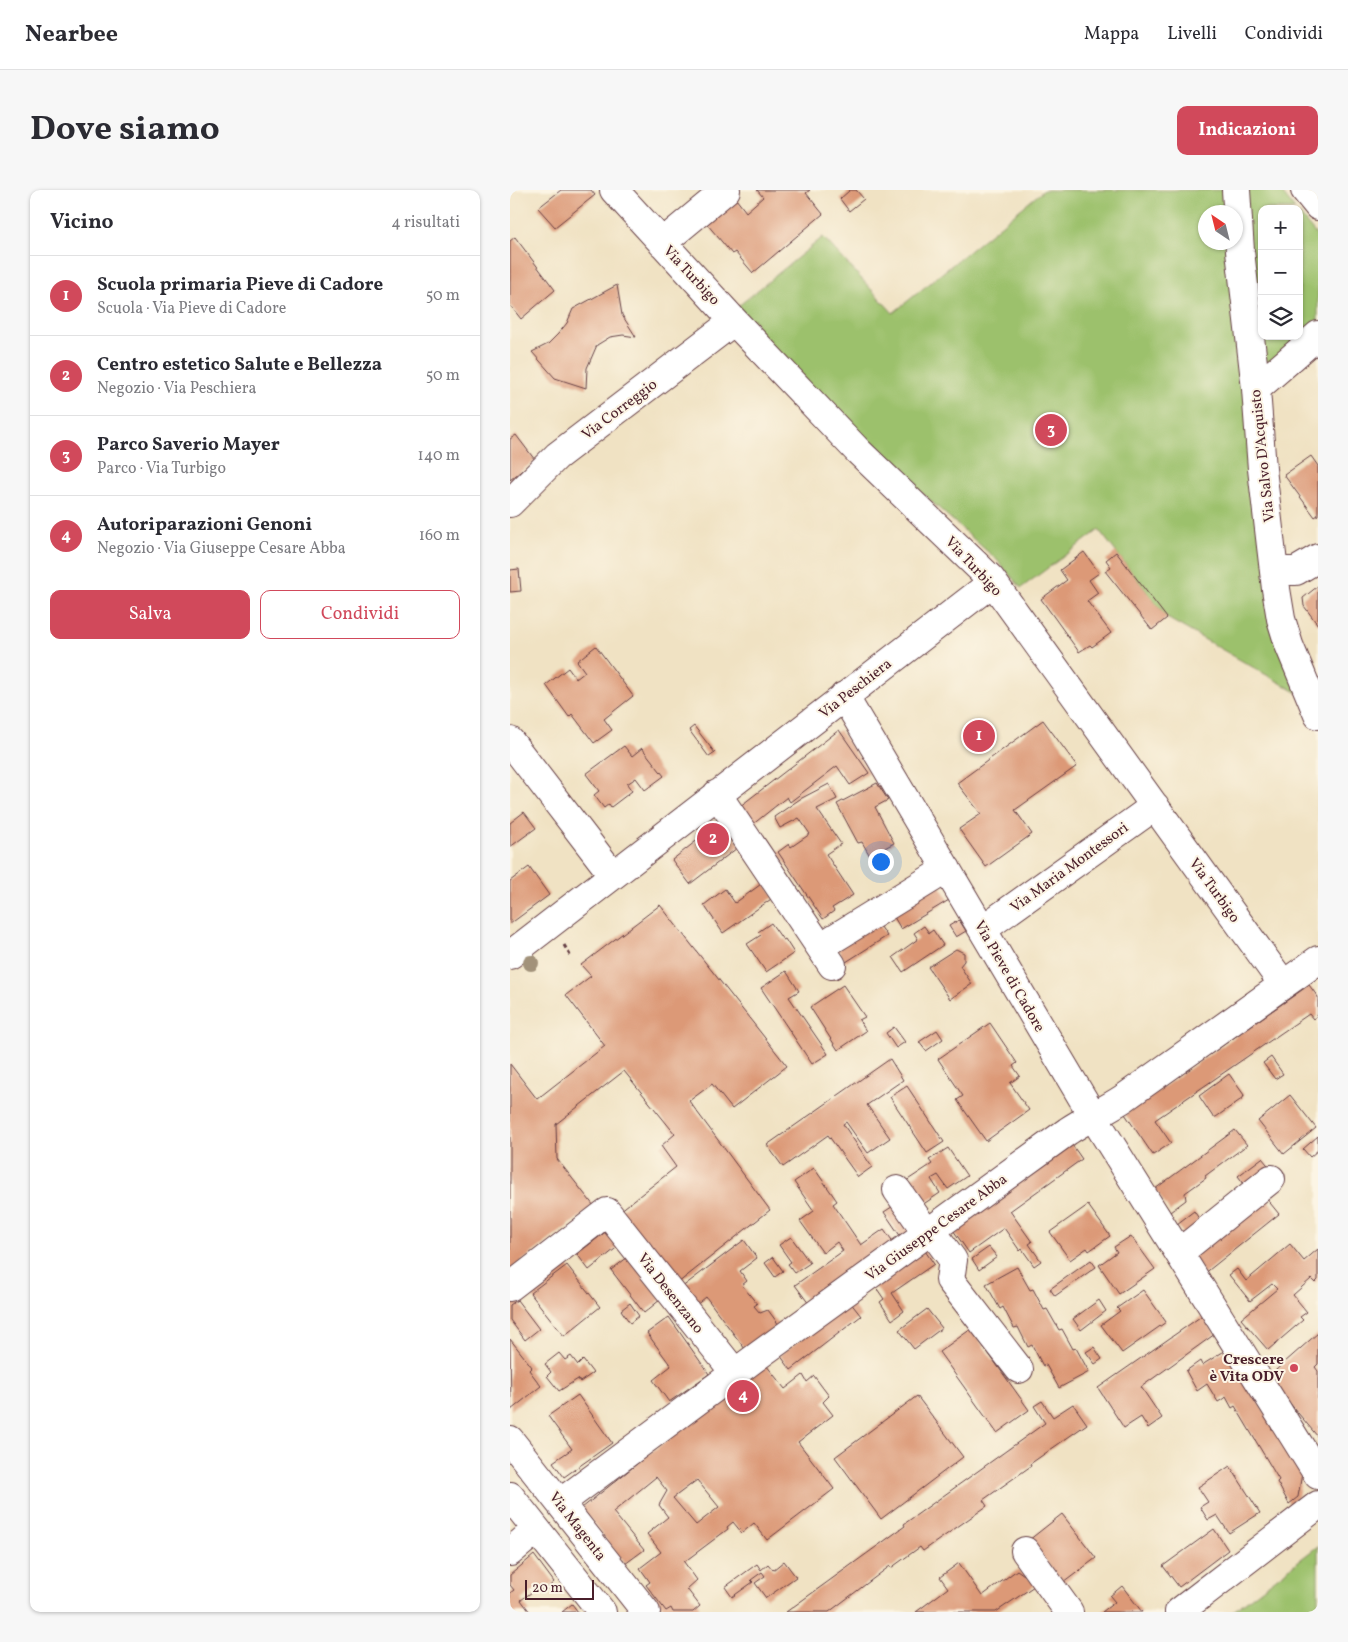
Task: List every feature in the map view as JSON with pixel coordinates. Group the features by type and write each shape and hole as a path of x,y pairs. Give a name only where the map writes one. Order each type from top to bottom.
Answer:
{"street":[{"name":"Via Turbigo","path":"614,190 734,321 866,459 993,582 1283,984"},
{"path":"662,243 726,190"},
{"name":"Via Salvo D'Acquisto","path":"1236,190 1240,251 1256,389 1262,469 1278,604 1285,632 1297,666 1318,715"},
{"path":"1305,190 1318,206"},
{"name":"Via Correggio","path":"510,503 557,456 734,321"},
{"path":"1256,389 1318,334"},
{"path":"1275,571 1296,571 1318,558"},
{"name":"Via Peschiera","path":"510,955 993,582"},
{"name":"Via Pieve di Cadore","path":"844,696 1093,1116 1318,1475"},
{"path":"510,741 613,875"},
{"path":"717,794 826,956 947,869"},
{"name":"Via Maria Montessori","path":"982,929 1155,806"},
{"name":"Via Giuseppe Cesare Abba","path":"560,1503 1068,1131 1093,1116 1104,1112 1318,960"},
{"path":"1179,1253 1271,1179"},
{"path":"897,1190 953,1260 950,1280 1019,1370"},
{"name":"Via Desenzano","path":"510,1287 607,1212 735,1373"},
{"name":"Via Magenta","path":"510,1440 646,1612"},
{"path":"510,1496 602,1612"},
{"path":"1179,1612 1318,1505"},
{"path":"510,1552 536,1530"},
{"path":"1025,1551 1069,1612"}],"path":[{"path":"562,939 571,958"}],"green space":[{"path":"1044,190 1280,190 1292,205 1258,205 1258,340 1296,340 1247,384 1298,693 1167,618 1099,530 1021,588 997,560 813,396 737,307 823,237 893,313"},
{"path":"1303,219 1318,237 1318,320 1303,334"},
{"path":"1318,1546 1318,1612 1232,1612"}],"building":[{"path":"561,190 591,190 595,195 555,227 538,208"},
{"path":"757,190 810,190 806,193 823,214 753,273 735,252 732,254 707,224 736,199 746,212 763,197"},
{"path":"850,190 856,190 864,199 849,211 840,199"},
{"path":"515,237 555,290 521,319 510,305 510,241"},
{"path":"617,285 622,315 636,337 623,335 610,337 597,345 587,368 586,388 555,378 532,352 548,344 558,334 567,323 573,309"},
{"path":"516,435 535,460 510,480 510,439"},
{"path":"1311,456 1318,466 1318,515 1315,517 1284,475"},
{"path":"1084,552 1099,573 1089,580 1098,593 1087,601 1111,633 1092,647 1090,645 1079,652 1041,599 1067,580 1060,570"},
{"path":"1116,552 1167,618 1152,630 1105,571 1111,567 1106,560"},
{"path":"519,569 521,591 510,592 510,570"},
{"path":"1318,586 1318,625 1304,606 1303,598"},
{"path":"596,646 633,696 604,719 612,730 594,743 572,714 569,717 546,685 568,668 576,679 585,672 577,661"},
{"path":"1043,720 1077,766 1015,810 1032,834 986,867 959,829 981,814 957,783"},
{"path":"694,726 715,753 709,757 689,730"},
{"path":"839,730 869,773 850,785 837,766 790,802 787,797 752,825 739,807"},
{"path":"624,746 632,756 642,748 664,776 645,790 636,778 627,784 632,791 611,807 609,804 604,808 594,795 599,791 586,774"},
{"path":"877,783 888,800 875,807 894,843 870,856 862,842 858,843 837,804"},
{"path":"829,784 837,799 817,809 841,844 826,854 853,895 832,908 834,911 823,919 778,852 789,844 791,847 810,834 799,818 780,828 774,817 800,799"},
{"path":"524,812 536,828 510,847 510,823"},
{"path":"723,820 741,845 690,884 672,860"},
{"path":"529,867 549,895 510,924 510,881"},
{"path":"764,882 774,897 723,933 704,905 725,889 735,903"},
{"path":"938,883 949,900 901,929 891,912"},
{"path":"660,905 787,1066 732,1109 712,1084 689,1101 770,1210 678,1283 620,1211 676,1167 661,1146 675,1134 624,1071 556,1124 557,1159 594,1206 510,1270 510,1064 537,1099 605,1046 566,995 591,976 581,965"},
{"path":"959,920 966,931 956,937 949,926"},
{"path":"877,921 887,936 846,962 836,946"},
{"path":"771,923 794,953 766,972 747,944 761,935 758,932"},
{"path":"924,926 929,933 933,930 943,945 903,972 893,957 918,939 914,933"},
{"path":"956,949 964,953 964,961 960,966 972,984 950,999 928,967"},
{"path":"786,971 799,991 789,997 828,1054 812,1064 761,988"},
{"path":"843,985 865,1017 859,1020 866,1031 838,1050 810,1007"},
{"path":"1309,985 1318,997 1318,1015 1313,1019 1309,1014 1155,1120 1171,1143 1153,1155 1125,1114"},
{"path":"990,1023 1017,1063 1013,1066 1020,1076 1010,1083 1029,1110 986,1141 957,1100 963,1096 938,1059"},
{"path":"894,1027 905,1042 896,1048 886,1033"},
{"path":"937,1030 943,1039 926,1051 919,1042"},
{"path":"1271,1057 1283,1074 1275,1079 1263,1063"},
{"path":"890,1059 903,1080 867,1105 890,1138 868,1153 846,1122 843,1124 872,1167 858,1177 828,1135 783,1167 767,1145"},
{"path":"1229,1074 1244,1095 1243,1098 1216,1117 1213,1117 1199,1096"},
{"path":"907,1086 944,1142 927,1153 890,1097"},
{"path":"1290,1095 1316,1128 1284,1154 1258,1121"},
{"path":"1235,1130 1247,1145 1185,1193 1186,1200 1170,1212 1155,1189"},
{"path":"1318,1136 1318,1150 1310,1157 1303,1149"},
{"path":"1070,1142 1082,1159 1010,1211 1032,1242 1029,1244 1041,1261 1034,1266 1022,1249 1020,1251 1004,1228 969,1253 951,1227"},
{"path":"948,1148 967,1176 948,1189 938,1175 931,1179 940,1193 916,1209 900,1185 932,1164 929,1160"},
{"path":"1262,1158 1272,1170 1248,1189 1238,1176"},
{"path":"814,1168 837,1201 833,1204 861,1245 884,1229 894,1243 809,1304 795,1285 843,1251 837,1242 823,1253 800,1221 814,1211 794,1182"},
{"path":"1266,1198 1279,1214 1204,1274 1192,1256"},
{"path":"898,1203 915,1228 901,1237 884,1212"},
{"path":"1088,1205 1110,1236 1089,1251 1087,1248 1070,1260 1050,1232"},
{"path":"1194,1211 1203,1225 1186,1238 1177,1224"},
{"path":"608,1230 620,1245 589,1270 577,1254"},
{"path":"1131,1236 1155,1269 1119,1294 1099,1265 1117,1252 1114,1247"},
{"path":"791,1237 810,1263 795,1273 788,1264 791,1262 779,1245"},
{"path":"744,1240 757,1258 740,1271 747,1281 742,1285 757,1304 754,1306 760,1313 768,1310 779,1325 745,1349 706,1297 695,1306 681,1288"},
{"path":"1290,1244 1304,1261 1318,1249 1318,1280 1315,1283 1311,1279 1293,1295 1307,1312 1300,1317 1303,1320 1268,1350 1241,1319 1277,1289 1272,1284 1250,1301 1229,1275 1237,1269 1246,1281"},
{"path":"989,1247 997,1257 979,1270 972,1259"},
{"path":"923,1248 934,1264 892,1293 904,1311 892,1320 880,1302 884,1299 873,1283"},
{"path":"628,1257 661,1299 644,1313 611,1270"},
{"path":"773,1257 783,1271 775,1277 765,1263"},
{"path":"1091,1260 1096,1267 1055,1296 1050,1289"},
{"path":"567,1265 600,1307 564,1336 530,1293"},
{"path":"1017,1267 1030,1290 1033,1289 1044,1310 1047,1309 1059,1330 1062,1329 1073,1349 1076,1348 1089,1372 1059,1388 1046,1365 1043,1366 1032,1345 1028,1347 1018,1327 1014,1328 1003,1307 1000,1309 986,1284"},
{"path":"1143,1290 1166,1322 1122,1353 1101,1325 1120,1311 1117,1308"},
{"path":"517,1300 539,1329 525,1340 510,1320 510,1305"},
{"path":"1099,1300 1106,1311 1081,1330 1073,1319"},
{"path":"850,1302 861,1316 791,1370 780,1355"},
{"path":"630,1303 639,1316 630,1323 621,1310"},
{"path":"927,1309 942,1328 914,1349 899,1330"},
{"path":"1203,1315 1215,1334 1141,1387 1162,1418 1148,1428 1141,1417 1124,1428 1098,1388"},
{"path":"669,1317 709,1374 669,1402 653,1380 671,1366 647,1333"},
{"path":"971,1329 1029,1410 997,1433 939,1352"},
{"path":"1318,1333 1318,1364 1315,1367 1318,1371 1318,1437 1268,1377"},
{"path":"510,1339 532,1367 529,1370 541,1386 511,1410"},
{"path":"1094,1347 1102,1359 1095,1364 1086,1352"},
{"path":"1226,1350 1302,1473 1298,1497 1289,1504 1277,1482 1279,1480 1235,1406 1232,1408 1226,1397 1218,1402 1207,1384 1197,1391 1186,1371 1200,1361 1202,1365"},
{"path":"559,1353 565,1360 571,1356 578,1365 583,1360 593,1373 580,1382 578,1379 559,1391 547,1376 551,1372 545,1364"},
{"path":"766,1365 785,1389 803,1375 807,1382 814,1376 829,1396 823,1402 833,1415 798,1442 834,1489 767,1540 754,1523 742,1533 733,1522 727,1527 728,1529 684,1562 697,1580 687,1589 700,1606 693,1612 673,1612 671,1608 666,1611 646,1585 650,1582 640,1568 661,1552 647,1534 668,1517 659,1505 667,1491 656,1477 613,1512 644,1550 625,1564 582,1508","holes":["697,1480 719,1507 696,1525 673,1498"]},
{"path":"578,1395 612,1443 564,1477 553,1462 572,1449 548,1416"},
{"path":"917,1396 963,1457 881,1519 835,1457"},
{"path":"1042,1401 1053,1417 1073,1404 1087,1424 983,1500 987,1506 923,1551 920,1547 891,1568 890,1566 829,1612 786,1612 905,1526 904,1524 1045,1423 1034,1406"},
{"path":"1230,1466 1260,1513 1229,1533 1217,1515 1208,1520 1200,1507 1208,1502 1198,1487"},
{"path":"1062,1514 1096,1558 1063,1583 1029,1540"},
{"path":"1214,1529 1228,1550 1179,1587 1163,1566"},
{"path":"534,1555 554,1582 543,1592 539,1587 521,1600 530,1612 510,1612 510,1593 514,1590 510,1585 510,1575"},
{"path":"784,1561 796,1577 766,1598 755,1583 765,1576 762,1572 751,1580 753,1582 732,1597 725,1587 757,1564 761,1570 768,1564 773,1570"},
{"path":"959,1563 982,1596 1017,1570 1037,1584 996,1612 916,1612 948,1588 940,1577"},
{"path":"1122,1586 1142,1612 1102,1612 1115,1602 1110,1596"},
{"path":"572,1604 578,1612 562,1612"}],"place":[{"name":"Parco Saverio Mayer","path":"1051,430"},
{"name":"Scuola primaria Pieve di Cadore","path":"979,736"},
{"name":"Centro estetico Salute e Bellezza","path":"713,839"},
{"name":"Crescere è Vita ODV","path":"1294,1368"},
{"name":"Autoriparazioni Genoni","path":"743,1396"}]}
